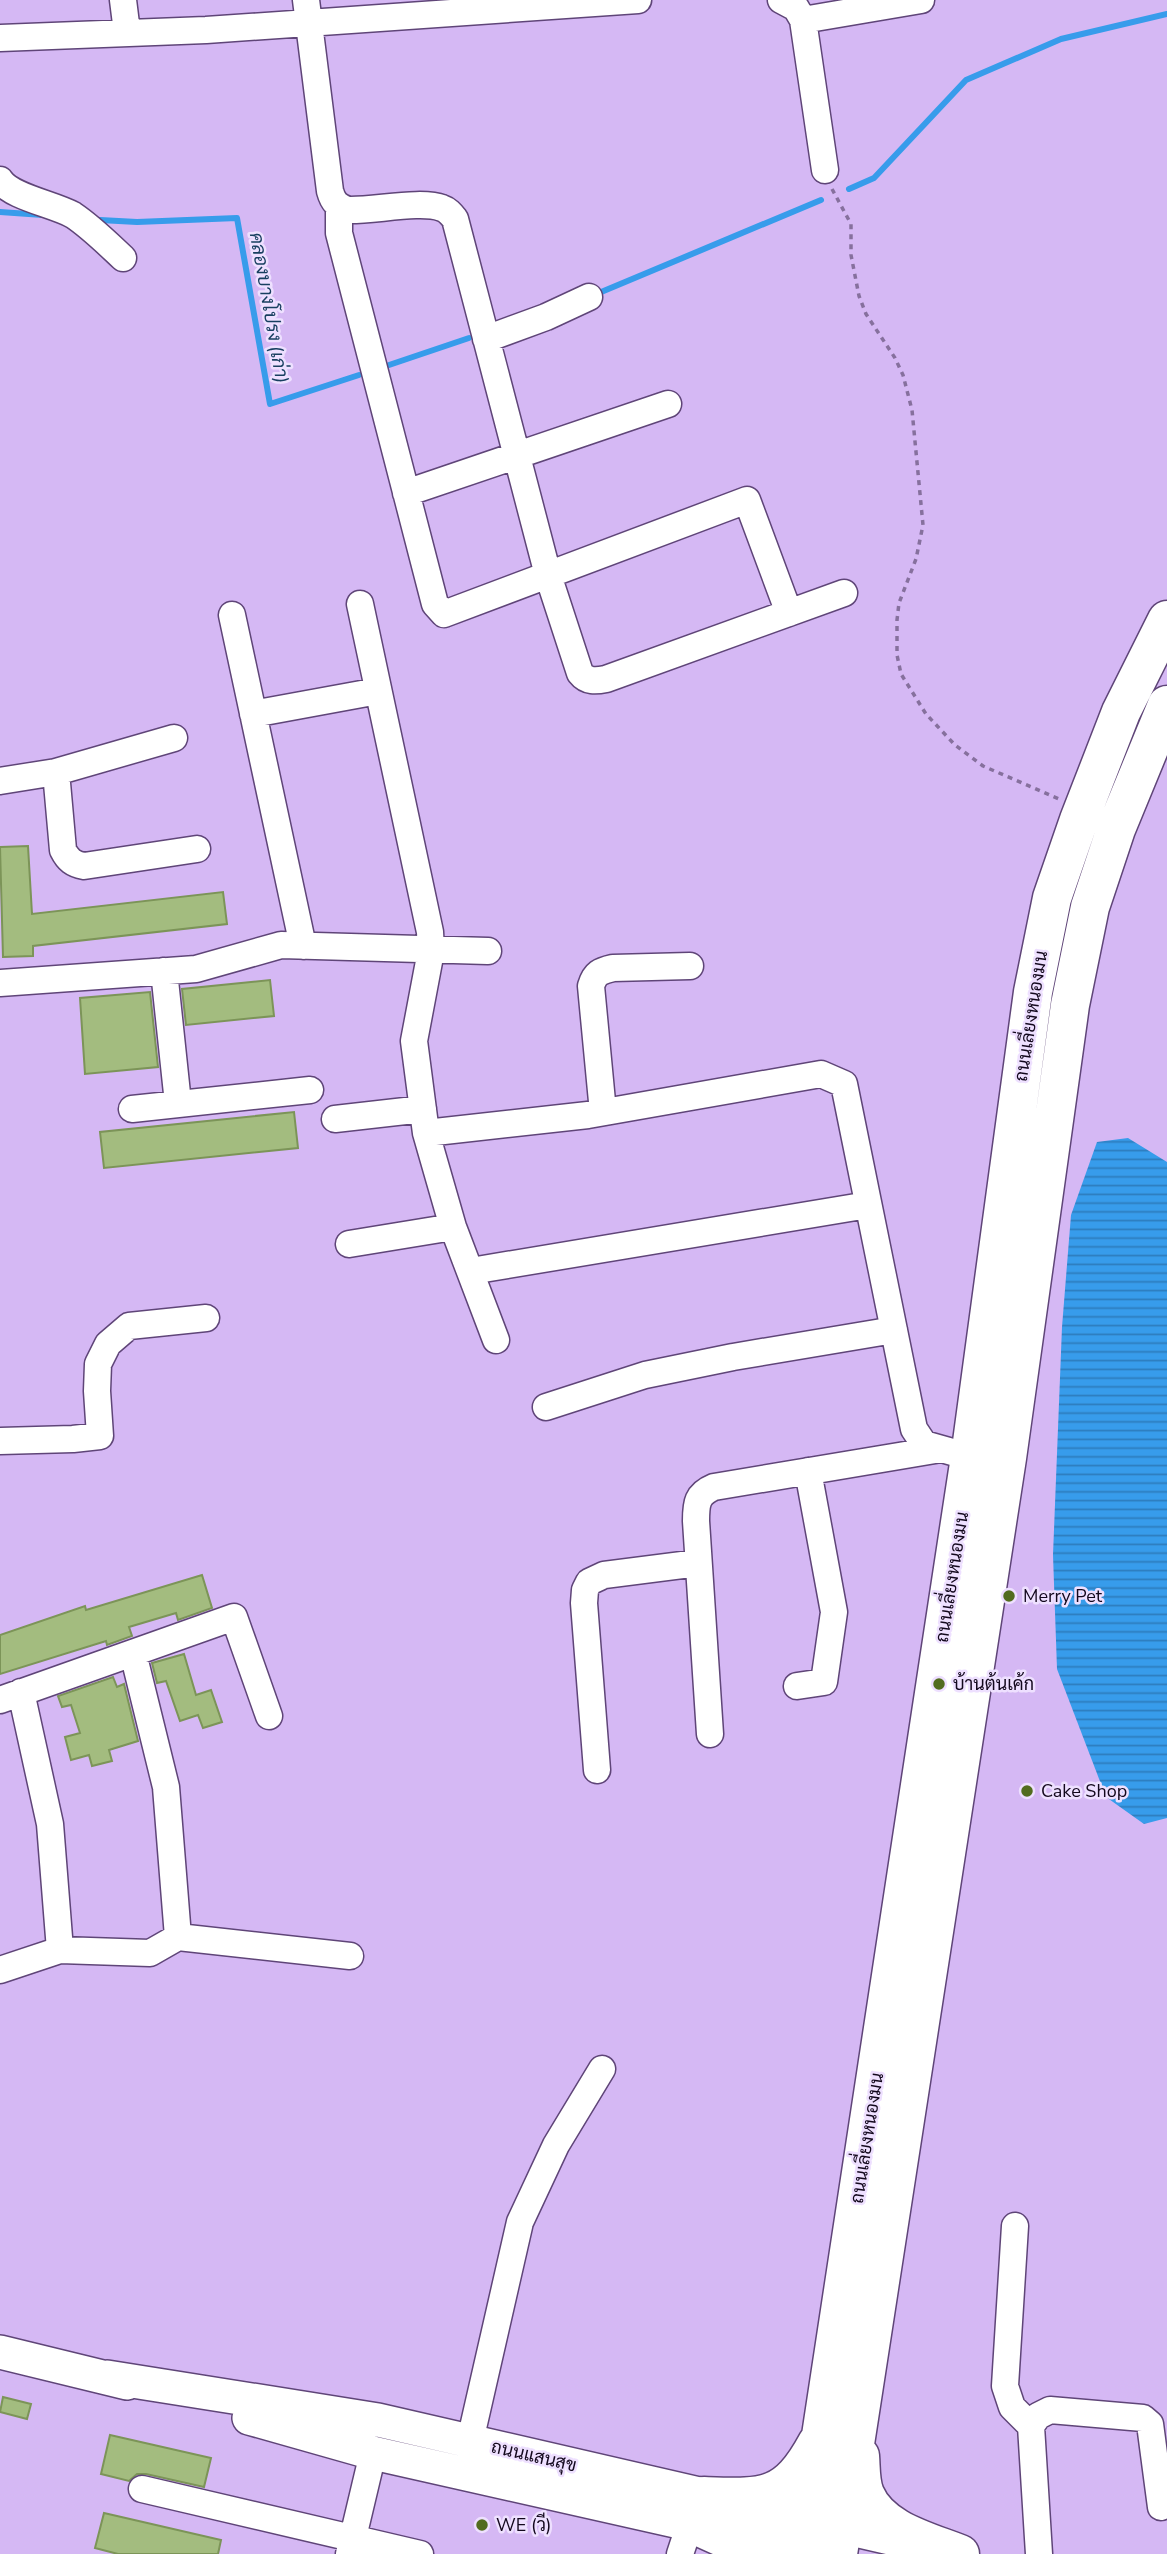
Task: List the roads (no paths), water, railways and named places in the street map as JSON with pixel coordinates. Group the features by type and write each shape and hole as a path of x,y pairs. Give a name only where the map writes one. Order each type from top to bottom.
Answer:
{"highway":[{"name":"ถนนเลี่ยงหนองมน","path":"820,2543 822,2435 956,1453 1033,992 1052,898 1084,808 1121,712 1167,620"},
{"name":"ถนนเลี่ยงหนองมน","path":"820,2543 859,2419 1007,1458 1070,1005 1090,907 1116,829 1167,705"},
{"path":"859,2419 861,2478 865,2494 872,2505 881,2517 894,2525 959,2554"},
{"path":"693,2525 749,2497 767,2494 783,2487 804,2468 822,2435"},
{"path":"693,2525 737,2544 750,2554"}],"main road":[{"name":"ถนนแสนสุข","path":"0,2352 107,2377 373,2453 693,2525 820,2543 959,2554"},
{"name":"ถนนแสนสุข","path":"107,2377 378,2420 470,2441 693,2525"}],"street":[{"path":"123,0 127,32"},
{"path":"0,38 206,30 307,12 638,0"},
{"path":"781,0 796,8 803,20 825,170"},
{"path":"803,20 921,0"},
{"path":"307,12 333,201 339,207 361,211 426,205 447,211 454,219 548,575 583,678 606,679 844,593"},
{"path":"0,180 19,195 44,201 74,216 123,258"},
{"path":"339,207 339,233 406,493 435,604 444,614 747,500 789,613"},
{"path":"486,339 590,297"},
{"path":"406,493 668,404"},
{"path":"360,604 430,932 431,951 414,1041 425,1121 453,1227 496,1340"},
{"path":"232,615 303,946"},
{"path":"253,714 378,691"},
{"path":"0,781 56,772 174,738"},
{"path":"56,772 63,850 74,864 84,866 197,849"},
{"path":"0,983 196,969 281,945 488,951"},
{"path":"603,1112 591,986 595,975 613,968 690,966"},
{"path":"164,971 178,1103"},
{"path":"335,1119 425,1121 603,1112 821,1074 844,1084 914,1429 924,1444 956,1453"},
{"path":"132,1109 310,1090"},
{"path":"471,1271 868,1205"},
{"path":"349,1244 453,1227"},
{"path":"0,1441 100,1436 98,1364 108,1344 129,1326 206,1318"},
{"path":"546,1407 645,1375 894,1330"},
{"path":"710,1734 696,1506 704,1492 714,1487 808,1471 956,1453"},
{"path":"797,1686 824,1682 834,1612 808,1471"},
{"path":"597,1770 585,1590 589,1582 604,1575 698,1563"},
{"path":"60,1950 50,1824 11,1696 233,1617 269,1716"},
{"path":"133,1653 166,1787 178,1937"},
{"path":"0,1970 60,1950 150,1954 178,1937 350,1956"},
{"path":"470,2441 520,2222 556,2146 601,2069"},
{"path":"1015,2226 1006,2386 1012,2407 1031,2427"},
{"path":"1039,2554 1031,2427 1038,2416 1050,2410 1143,2418 1150,2424 1161,2507"},
{"path":"351,2546 373,2453"},
{"path":"142,2489 351,2546 420,2554"}],"water":[{"path":"1128,1138 1167,1162 1167,1818 1144,1824 1106,1797 1057,1669 1053,1555 1062,1327 1071,1215 1097,1142"}],"waterway":[{"name":"คลองบางโปรง (เก่า)","path":"849,189 874,178 966,80 1061,39 1167,14"},
{"name":"คลองบางโปรง (เก่า)","path":"594,295 821,200"},
{"name":"คลองบางโปรง (เก่า)","path":"0,212 43,215"},
{"name":"คลองบางโปรง (เก่า)","path":"100,220 137,222 237,218 270,404 359,375"},
{"name":"คลองบางโปรง (เก่า)","path":"389,365 469,338"}],"place":[{"name":"Merry Pet","path":"1009,1596"},
{"name":"บ้านต้นเค้ก","path":"939,1684"},
{"name":"Cake Shop","path":"1027,1791"},
{"name":"WE (วี)","path":"482,2525"}]}
